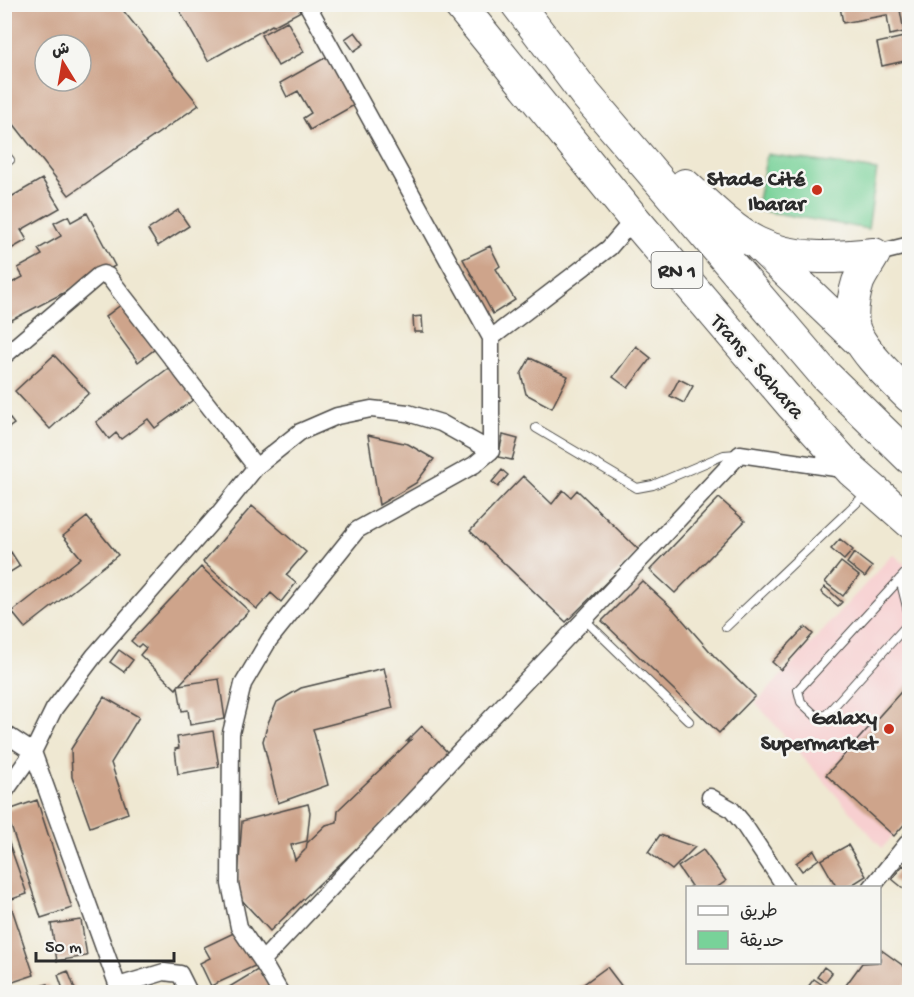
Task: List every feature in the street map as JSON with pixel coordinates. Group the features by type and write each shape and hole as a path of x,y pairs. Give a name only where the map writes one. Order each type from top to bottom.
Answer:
{"highway":[{"name":"Trans - Sahara","path":"459,4 633,219 791,404 862,480 909,522"},
{"name":"Trans - Sahara","path":"517,4 586,95 825,375 909,459"},
{"path":"586,95 722,219 755,242 859,340 909,397"},
{"path":"755,242 779,252 813,257 874,254"},
{"path":"859,340 853,324 854,301 859,281 874,254"}],"street":[{"path":"307,4 491,338 491,451"},
{"path":"491,338 609,248 633,219"},
{"path":"874,254 909,246"},
{"path":"4,356 98,276 103,274 108,276 256,467"},
{"path":"4,793 33,752 54,709 94,656 221,511 256,467 300,432 337,416 371,409 408,413 441,423 491,451"},
{"path":"280,993 262,960 239,927 230,884 231,733 243,684 269,640 357,530 474,465 491,451"},
{"path":"262,960 740,454 862,480"},
{"path":"4,733 33,752 119,989 164,972 180,974 189,993"},
{"path":"710,797 731,809 742,822 785,886"},
{"path":"873,886 909,840"}],"lane":[{"path":"4,153 10,160 4,165"},
{"path":"536,428 637,488 653,484 724,454 740,454"},
{"path":"726,627 862,480"},
{"path":"900,579 908,611 907,625 826,715 816,717 801,702 798,690 909,568"},
{"path":"584,619 689,721"}],"shaded area":[{"path":"893,554 909,568 909,819 882,848 756,703"}],"green space":[{"name":"Stade Cité Ibarar","path":"767,154 877,170 868,229 756,210"}],"building":[{"path":"4,4 118,4 199,105 69,195 9,118 4,121"},
{"path":"176,4 297,4 301,11 208,61"},
{"path":"849,4 899,4 904,32 890,35 887,15 843,23 840,7"},
{"path":"287,21 304,52 278,66 261,35"},
{"path":"355,32 364,44 354,51 345,39"},
{"path":"904,37 909,60 882,66 877,43"},
{"path":"330,55 358,103 310,130 303,118 311,113 298,91 287,97 280,83"},
{"path":"42,179 60,208 21,230 27,240 4,253 4,201"},
{"path":"178,210 189,226 158,246 148,230"},
{"path":"87,213 115,266 4,324 4,287 23,277 18,268 42,255 38,249 61,236 54,223 68,216 71,222"},
{"path":"490,246 500,266 496,269 515,300 493,314 463,259"},
{"path":"122,304 155,349 138,362 105,317"},
{"path":"422,316 423,332 414,332 413,317"},
{"path":"636,346 651,358 628,388 613,377"},
{"path":"54,355 89,393 50,429 15,391"},
{"path":"530,358 568,376 552,408 526,394 521,374"},
{"path":"170,367 194,399 155,428 148,419 121,439 116,433 109,439 96,422"},
{"path":"679,379 693,386 684,403 670,396"},
{"path":"4,411 14,424 4,431"},
{"path":"368,435 408,444 434,459 416,483 379,505"},
{"path":"503,435 518,439 512,460 498,457"},
{"path":"502,470 508,475 498,487 492,482"},
{"path":"523,476 552,504 563,490 571,497 577,490 639,550 566,622 470,531"},
{"path":"719,498 745,521 675,593 650,570"},
{"path":"252,506 306,552 286,575 296,583 281,602 271,593 257,609 203,562"},
{"path":"87,517 118,555 25,628 12,612 81,558 63,536"},
{"path":"840,539 853,550 844,560 831,549"},
{"path":"11,552 20,566 4,576 4,556"},
{"path":"854,553 872,567 865,577 847,563"},
{"path":"841,562 859,576 843,596 825,582"},
{"path":"201,567 249,611 179,685 219,679 225,719 190,725 188,710 182,711 178,686 176,689 140,655 146,648 141,644 138,647 131,641"},
{"path":"642,581 673,609 714,656 755,696 719,733 602,621"},
{"path":"825,587 842,602 838,606 821,592"},
{"path":"805,627 813,634 781,670 772,662"},
{"path":"119,650 133,660 124,672 110,662"},
{"path":"384,668 393,708 313,729 328,785 278,803 263,741 277,702 301,688"},
{"name":"Galaxy Supermarket","path":"909,683 909,819 894,836 826,775"},
{"path":"104,697 139,717 111,763 128,813 90,827 72,777 71,749"},
{"path":"422,726 452,757 270,931 240,898 237,889 242,821 308,804 310,812 307,841 291,845 295,860 306,849 307,843 326,825 337,822 338,810 411,740 407,741"},
{"path":"213,731 219,767 178,774 175,749 179,748 177,737"},
{"path":"37,800 72,908 41,918 6,811"},
{"path":"4,829 27,894 9,900 34,975 4,985"},
{"path":"660,835 695,847 672,870 648,852"},
{"path":"848,845 866,876 850,886 836,886 821,860"},
{"path":"703,850 726,881 719,886 691,886 678,867"},
{"path":"814,850 819,859 802,871 796,863"},
{"path":"903,865 909,870 909,893 892,879"},
{"path":"81,920 87,956 57,961 51,924"},
{"path":"240,930 257,965 211,986 200,963 210,958 204,947"},
{"path":"881,950 909,970 909,980 901,992 841,992 861,964 881,964"},
{"path":"607,967 626,992 579,992 577,989"},
{"path":"824,967 832,973 825,982 817,977"},
{"path":"259,969 273,992 228,992 226,989"},
{"path":"68,971 75,989 64,992 58,975"},
{"path":"814,979 833,992 804,992"},
{"path":"48,984 51,992 18,992"}],"place":[{"name":"Stade Cité Ibarar","path":"817,190"},
{"name":"Galaxy Supermarket","path":"889,729"}]}
